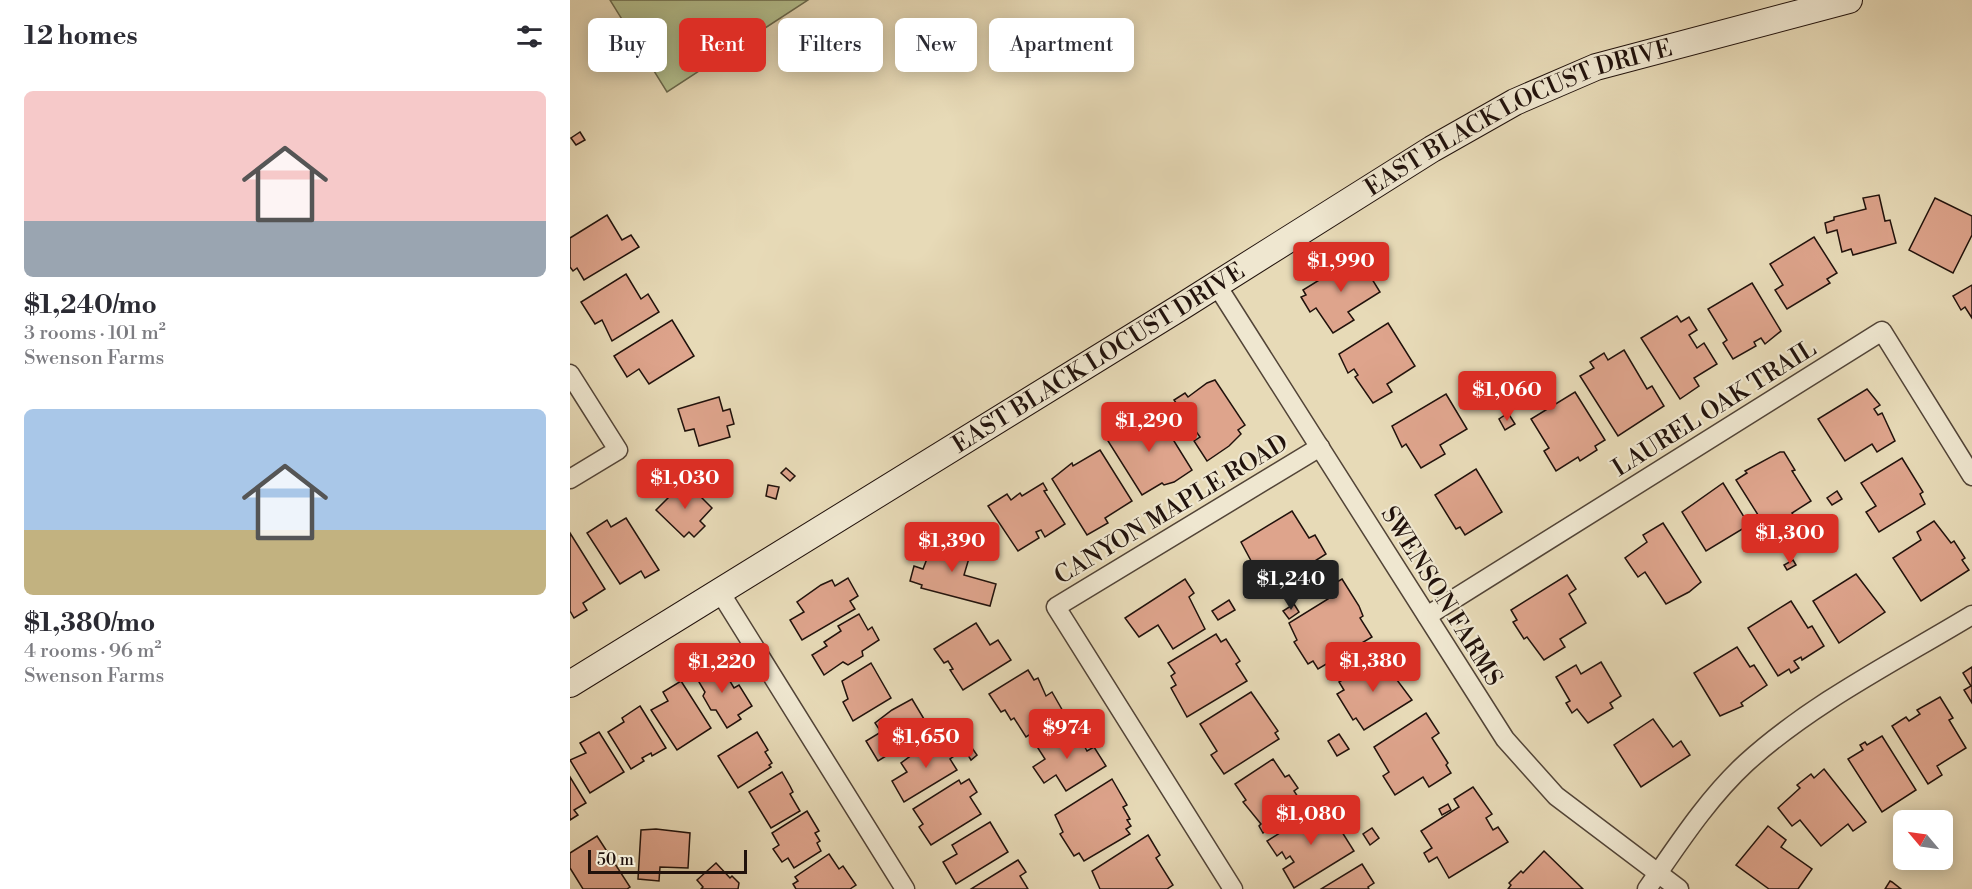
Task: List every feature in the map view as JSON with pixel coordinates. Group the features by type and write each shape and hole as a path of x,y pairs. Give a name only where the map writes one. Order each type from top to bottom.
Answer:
{"street":[{"name":"EAST BLACK LOCUST DRIVE","path":"570,684 1432,149 1515,102 1596,67 1849,0"},
{"name":"SWENSON FARMS","path":"1216,284 1512,747 1556,796 1679,889"},
{"name":"LAUREL OAK TRAIL","path":"1427,616 1882,331 1972,476"},
{"path":"570,374 618,450 570,479"},
{"name":"CANYON MAPLE ROAD","path":"1233,889 1056,607 1320,447"},
{"path":"720,591 904,889"},
{"path":"1647,889 1699,816 1746,764 1802,719 1972,615"}],"green space":[{"path":"610,0 808,0 766,27 766,18 679,18 679,72 698,72 667,92 655,72 667,72 667,18 621,18"}],"building":[{"path":"580,132 585,140 576,145 571,138"},
{"path":"1879,195 1885,221 1890,220 1896,243 1853,255 1851,249 1842,252 1837,230 1827,233 1825,223 1834,220 1834,217 1866,209 1863,198"},
{"path":"1935,198 1972,216 1972,235 1953,273 1909,250"},
{"path":"607,215 622,240 631,235 639,247 584,280 577,268 573,271 570,267 570,238"},
{"path":"1814,237 1837,273 1827,279 1830,283 1787,309 1775,290 1783,285 1770,264"},
{"path":"1363,253 1372,268 1367,271 1380,292 1348,312 1354,320 1333,333 1316,308 1310,312 1301,297 1306,295 1303,290"},
{"path":"626,274 641,299 648,294 659,312 612,341 602,320 595,324 581,302"},
{"path":"1752,283 1781,331 1765,344 1761,338 1754,342 1756,346 1733,359 1723,343 1727,340 1708,309"},
{"path":"1972,285 1972,318 1965,307 1961,310 1953,296"},
{"path":"1677,316 1681,322 1689,317 1697,330 1689,335 1697,348 1704,343 1717,364 1694,378 1699,386 1680,399 1641,338"},
{"path":"672,320 694,356 649,384 639,369 627,377 614,356"},
{"path":"1388,323 1415,366 1387,384 1392,392 1373,403 1355,377 1358,375 1354,369 1348,373 1339,354"},
{"path":"1624,350 1647,389 1652,386 1664,406 1618,436 1580,376 1594,368 1590,362 1604,353 1608,360"},
{"path":"1215,380 1245,425 1238,430 1241,434 1229,446 1207,461 1194,441 1200,437 1174,400 1185,393 1188,397"},
{"path":"1867,389 1880,405 1874,409 1878,415 1882,413 1895,441 1877,452 1872,444 1845,461 1818,419"},
{"path":"1575,392 1605,440 1595,446 1597,450 1580,461 1578,457 1556,471 1544,451 1549,448 1531,419"},
{"path":"1446,394 1467,429 1440,445 1445,454 1421,468 1406,444 1402,447 1392,426"},
{"path":"719,397 723,411 730,409 734,424 727,426 730,437 699,446 694,429 685,431 678,409"},
{"path":"1156,412 1192,470 1174,482 1164,485 1162,483 1142,495 1108,441 1117,435 1114,431 1137,417 1139,420"},
{"path":"1508,413 1515,424 1505,430 1499,419"},
{"path":"1100,450 1132,501 1105,518 1108,523 1087,535 1052,479 1072,463 1073,466"},
{"path":"1784,452 1795,470 1792,471 1811,501 1792,513 1797,521 1772,537 1736,480 1747,473 1745,471"},
{"path":"1902,458 1923,492 1920,494 1925,504 1879,532 1866,512 1876,506 1861,483"},
{"path":"786,468 795,476 790,481 781,473"},
{"path":"1476,469 1502,512 1465,535 1460,527 1456,529 1435,495"},
{"path":"685,481 712,508 700,521 705,526 694,537 689,532 684,537 656,510"},
{"path":"1043,483 1047,490 1044,491 1065,524 1045,537 1041,530 1036,532 1039,538 1018,551 988,506 1007,494 1011,500 1020,493 1022,496"},
{"path":"1723,483 1749,525 1706,551 1682,512"},
{"path":"768,485 779,487 776,499 766,496"},
{"path":"1837,491 1842,499 1832,505 1827,498"},
{"path":"1292,511 1309,538 1315,535 1326,554 1271,589 1268,584 1264,585 1241,542"},
{"path":"626,518 659,570 645,578 641,571 620,584 587,533 607,520 611,527"},
{"path":"1934,521 1951,543 1954,541 1965,558 1962,560 1969,570 1921,601 1893,558 1921,540 1917,532"},
{"path":"1663,523 1701,582 1689,592 1666,604 1645,572 1638,577 1625,558 1647,542 1643,535"},
{"path":"570,533 605,589 583,603 587,610 574,618 570,611"},
{"path":"942,535 954,539 952,543 972,548 964,575 996,584 990,606 921,588 922,585 910,581 914,566 923,569 935,538 941,540"},
{"path":"1793,560 1796,565 1787,570 1784,565"},
{"path":"1856,574 1885,612 1839,643 1813,601"},
{"path":"1567,575 1576,589 1569,594 1586,623 1560,639 1565,647 1544,660 1527,637 1524,639 1513,622 1517,620 1511,610"},
{"path":"848,578 858,596 850,601 855,609 802,640 790,620 804,612 797,602 821,585 832,580 835,586"},
{"path":"1185,579 1194,593 1189,597 1205,629 1173,649 1158,625 1139,637 1125,618"},
{"path":"1342,579 1359,606 1363,616 1360,618 1372,637 1318,669 1313,661 1308,664 1294,642 1297,640 1289,623 1328,599 1323,590"},
{"path":"1229,600 1235,610 1218,620 1212,611"},
{"path":"1791,601 1808,628 1812,626 1824,646 1802,660 1801,657 1794,661 1799,668 1791,673 1789,669 1778,676 1748,628"},
{"path":"1294,604 1299,612 1289,619 1283,611"},
{"path":"859,614 868,630 872,627 879,640 862,651 863,656 848,665 843,662 824,675 812,655 827,646 824,642 841,631 838,626"},
{"path":"976,623 990,645 998,640 1011,660 963,690 950,670 953,669 948,661 944,663 934,649"},
{"path":"1216,634 1221,642 1226,639 1240,661 1236,664 1247,681 1187,717 1171,688 1176,685 1171,676 1175,673 1168,663"},
{"path":"1737,647 1750,667 1754,665 1767,685 1741,703 1743,706 1720,716 1694,673"},
{"path":"1384,654 1396,674 1394,676 1412,700 1364,730 1356,718 1353,720 1337,694 1344,690 1339,682"},
{"path":"711,661 719,674 724,671 734,688 739,685 752,706 738,715 741,719 727,728 716,710 711,710 703,696 705,692 693,672"},
{"path":"1601,662 1621,696 1610,703 1613,708 1588,723 1577,709 1572,713 1566,703 1570,701 1556,677 1576,665 1581,674"},
{"path":"871,663 891,698 853,721 843,702 848,699 842,681"},
{"path":"1972,667 1972,703 1964,690 1971,686 1963,673"},
{"path":"1028,670 1034,680 1038,678 1046,696 1052,692 1064,713 1026,737 1014,718 1011,720 1005,710 1001,712 989,694"},
{"path":"681,681 711,728 677,750 651,710 668,701 663,692"},
{"path":"1251,692 1278,731 1275,733 1279,739 1224,774 1211,755 1217,751 1200,724"},
{"path":"1940,697 1953,718 1949,720 1966,748 1937,766 1942,775 1928,784 1892,726 1906,717 1909,721 1920,714 1917,710"},
{"path":"912,699 930,729 878,761 866,741 881,732 875,723"},
{"path":"640,706 666,748 652,756 651,753 642,758 644,761 631,769 608,732 624,722 622,718"},
{"path":"1426,713 1439,733 1432,738 1448,763 1446,765 1451,773 1429,787 1423,777 1395,795 1383,776 1389,772 1374,747"},
{"path":"1653,719 1673,747 1681,741 1690,755 1641,787 1614,745"},
{"path":"1064,728 1075,744 1081,740 1087,751 1094,747 1106,766 1066,791 1056,775 1044,783 1033,767 1045,759 1036,745"},
{"path":"599,732 624,772 590,793 570,760 586,753 580,743"},
{"path":"757,732 768,750 765,752 772,763 769,765 771,767 738,788 718,756"},
{"path":"1339,734 1349,749 1337,756 1328,741"},
{"path":"1882,736 1916,790 1882,812 1848,759 1863,750 1860,745 1865,742 1867,745"},
{"path":"946,737 957,754 950,759 957,770 904,802 892,781 907,772 901,763 923,747"},
{"path":"972,748 977,755 971,760 966,752"},
{"path":"1273,759 1285,777 1289,775 1298,788 1294,791 1304,806 1263,833 1259,826 1261,824 1243,802 1246,800 1235,784"},
{"path":"1824,769 1866,822 1853,831 1848,824 1821,846 1800,820 1792,826 1778,808 1800,788 1797,785 1811,774 1814,778"},
{"path":"782,772 793,792 790,794 800,811 771,828 749,792"},
{"path":"570,777 586,803 574,810 578,815 570,820"},
{"path":"969,779 977,792 970,797 981,814 931,845 919,827 923,824 913,809 959,780 961,784"},
{"path":"1112,779 1127,805 1123,807 1130,819 1127,820 1131,826 1126,829 1130,834 1084,861 1079,853 1074,856 1060,834 1063,832 1055,815"},
{"path":"1473,787 1492,814 1486,818 1493,830 1498,827 1508,842 1449,878 1437,857 1429,862 1424,853 1432,848 1421,831 1459,807 1454,799"},
{"path":"1448,804 1451,810 1442,815 1439,809"},
{"path":"1325,805 1354,851 1294,888 1283,869 1294,862 1290,856 1286,859 1282,852 1277,856 1267,841"},
{"path":"807,811 819,831 815,833 820,841 817,843 821,851 794,868 788,858 782,862 773,849 779,845 772,833"},
{"path":"990,822 1008,852 956,884 943,862 957,854 952,845"},
{"path":"1768,826 1786,840 1781,847 1812,869 1798,889 1769,889 1736,865"},
{"path":"1372,828 1379,838 1370,845 1363,834"},
{"path":"656,829 690,833 688,868 660,867 659,881 638,879 641,830"},
{"path":"1148,835 1160,855 1156,858 1173,885 1167,889 1100,889 1092,871"},
{"path":"597,836 630,887 627,889 583,889 570,868 570,853"},
{"path":"1544,851 1583,889 1508,889 1511,885 1509,883 1521,871 1523,873"},
{"path":"829,854 839,869 843,866 856,885 850,889 796,889 793,884 798,881 795,877"},
{"path":"1018,860 1026,872 1020,876 1028,889 971,889"},
{"path":"716,863 730,878 732,876 739,883 738,889 701,889 703,887 697,880"},
{"path":"1362,864 1374,883 1368,887 1369,889 1321,889"},
{"path":"1890,881 1892,882 1901,889 1885,889"}]}
